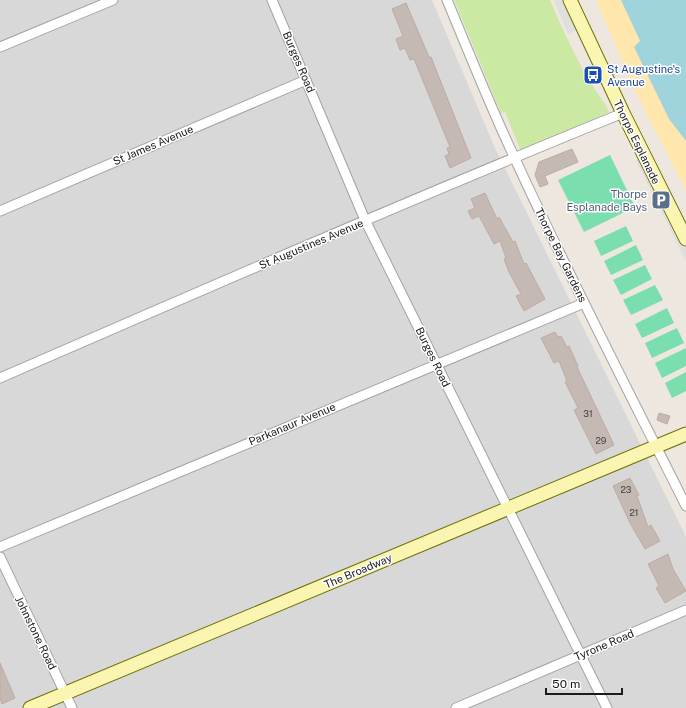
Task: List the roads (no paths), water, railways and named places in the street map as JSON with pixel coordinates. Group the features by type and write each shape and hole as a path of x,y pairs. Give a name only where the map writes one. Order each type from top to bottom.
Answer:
{"street":[{"path":"0,47 113,0"},
{"name":"Burges Road","path":"272,0 365,220 607,708"},
{"name":"Thorpe Bay Gardens","path":"447,0 496,118 514,157 584,303 686,506"},
{"name":"Thorpe Esplanade","path":"570,0 622,113 686,239"},
{"name":"St James Avenue","path":"0,211 306,80"},
{"name":"St Augustines Avenue","path":"0,378 365,220 622,113"},
{"name":"Parkanaur Avenue","path":"0,546 584,303"},
{"name":"The Broadway","path":"30,708 686,434"},
{"name":"Johnstone Road","path":"0,557 72,708"},
{"name":"Tyrone Road","path":"456,708 686,610"}],"water":[{"path":"621,0 686,0 686,141 669,119 634,47 640,41"}],"place":[{"name":"St Augustine's Avenue","path":"593,75"},
{"name":"Thorpe Esplanade Bays","path":"661,200"}]}
